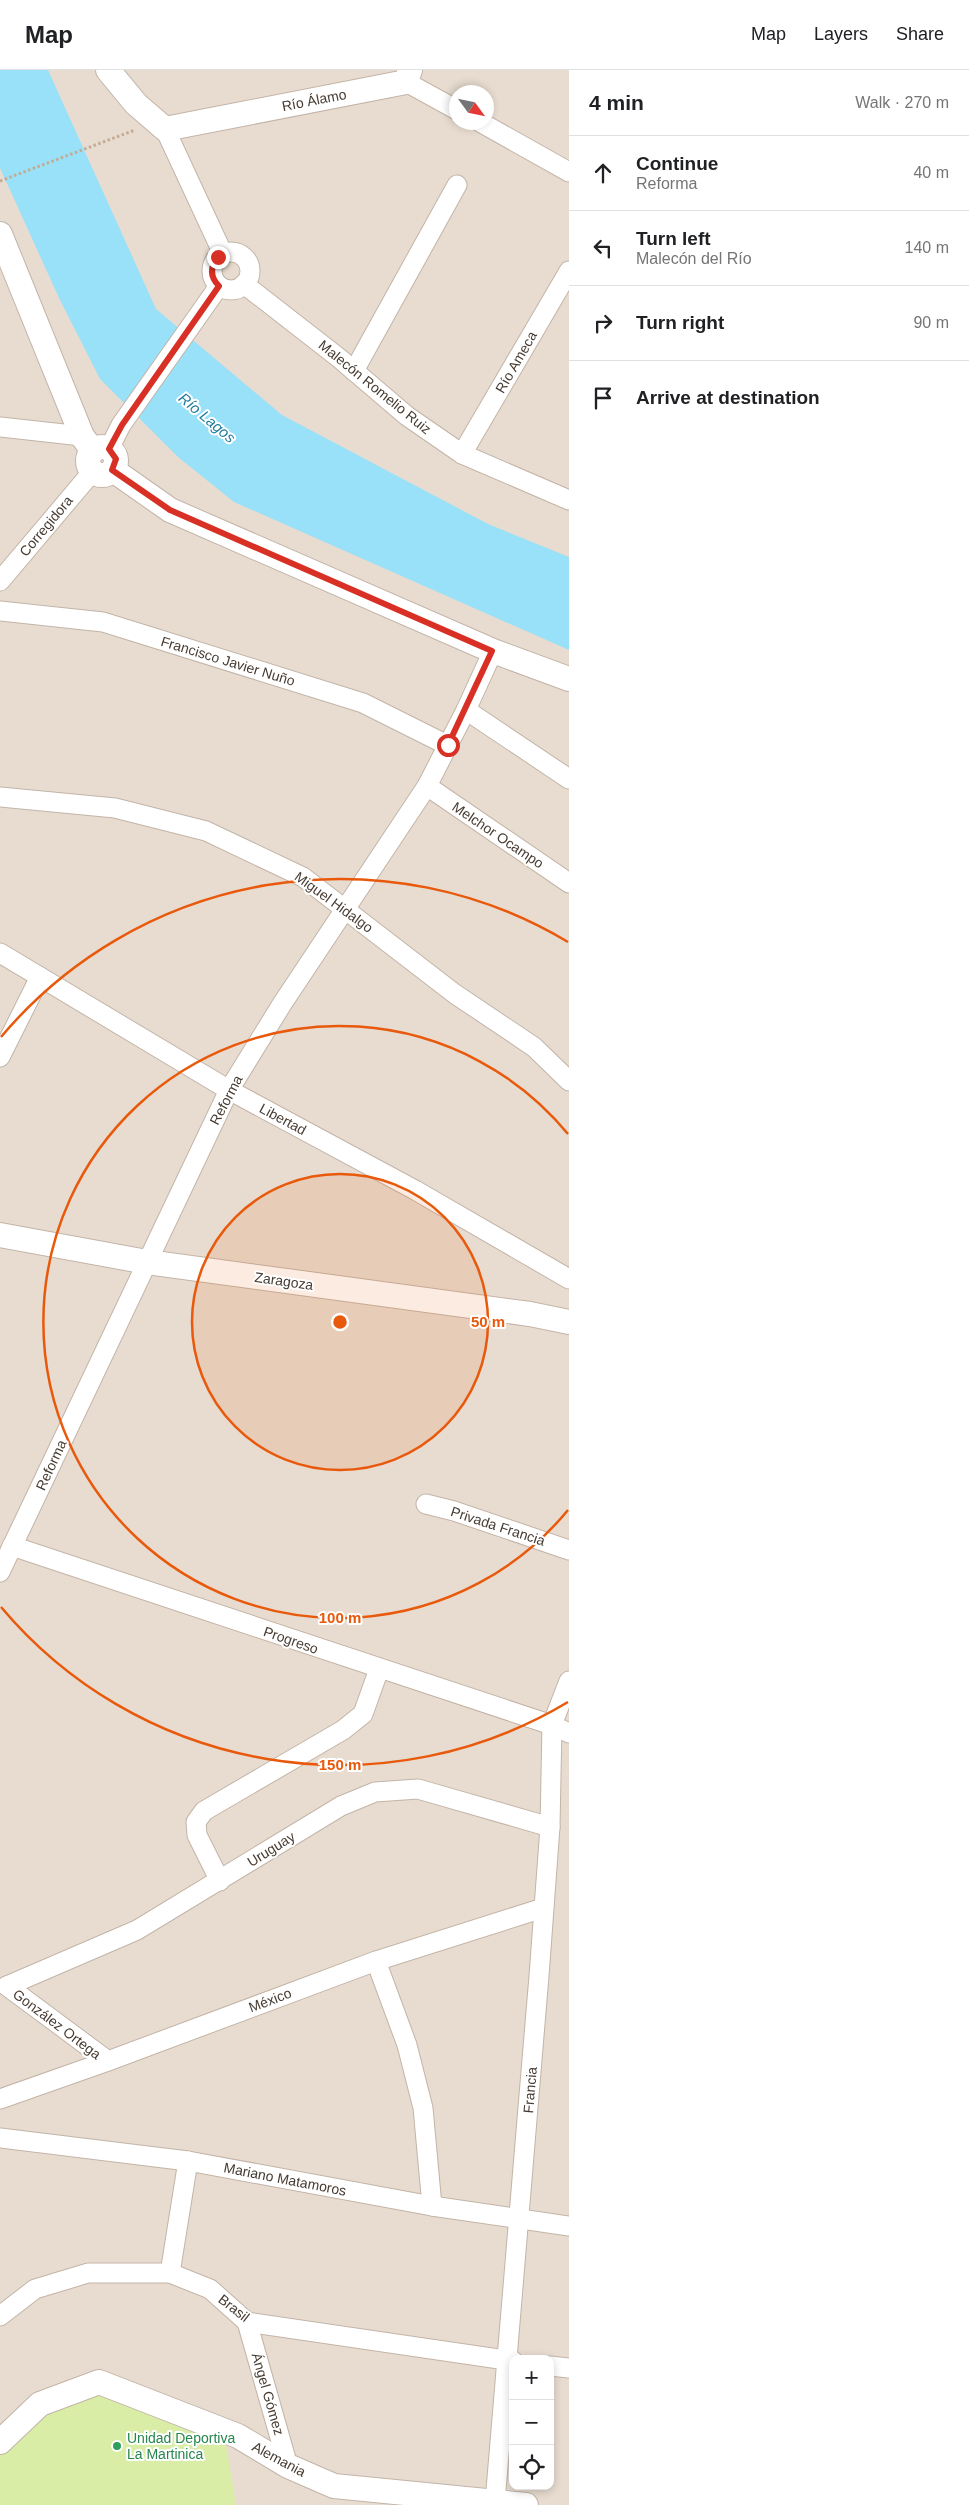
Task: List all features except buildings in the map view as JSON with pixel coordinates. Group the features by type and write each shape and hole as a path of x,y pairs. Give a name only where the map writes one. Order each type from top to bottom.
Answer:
{"street":[{"path":"108,70 136,104 165,129 223,254"},
{"name":"Río Álamo","path":"165,129 408,76 449,105"},
{"path":"494,130 569,172"},
{"path":"354,370 456,185"},
{"path":"0,234 98,455"},
{"path":"236,253 246,260 249,273 244,284 229,290 219,286 214,281 212,269 214,262 223,254 236,253"},
{"name":"Río Ameca","path":"462,454 569,271"},
{"name":"Malecón Romelio Ruiz","path":"244,284 354,370 407,416 462,454 569,500"},
{"name":"Corregidora","path":"0,581 122,425 219,286"},
{"path":"0,427 98,455 170,510 492,651 569,679"},
{"name":"Francisco Javier Nuño","path":"0,612 103,622 362,703 448,745"},
{"name":"Reforma","path":"0,1572 229,1090 345,908 426,786 466,710 492,651"},
{"path":"466,710 569,779"},
{"name":"Melchor Ocampo","path":"426,786 569,883"},
{"name":"Miguel Hidalgo","path":"0,797 116,808 206,831 303,878 345,908 455,994 534,1047 569,1081"},
{"name":"Libertad","path":"0,953 229,1090 415,1190 569,1279"},
{"path":"0,1057 40,977"},
{"name":"Zaragoza","path":"0,1235 147,1262 520,1312 569,1322"},
{"name":"Privada Francia","path":"426,1504 454,1511 569,1550"},
{"name":"Progreso","path":"12,1546 561,1729"},
{"path":"220,1881 197,1835 196,1822 204,1812 343,1730 364,1714 378,1669"},
{"name":"Francia","path":"510,2355 519,2218 550,1827 561,1729 569,1681"},
{"name":"Uruguay","path":"7,1986 137,1930 341,1806 375,1792 418,1789 550,1827"},
{"name":"México","path":"0,2099 108,2061 376,1960 543,1908"},
{"path":"376,1960 407,2044 423,2108 432,2206"},
{"name":"González Ortega","path":"7,1986 108,2061"},
{"name":"Mariano Matamoros","path":"0,2138 188,2161 432,2206 569,2226"},
{"path":"170,2273 188,2161"},
{"name":"Brasil","path":"0,2316 35,2289 88,2273 170,2273 210,2289 248,2322 509,2360"},
{"name":"Ángel Gómez","path":"248,2322 288,2466"},
{"path":"554,2366 569,2368"},
{"name":"Francia","path":"495,2502 509,2369"},
{"name":"Alemania","path":"0,2442 40,2404 100,2382 238,2436 288,2466 334,2486 526,2505"}],"path":[{"path":"0,182 107,142"}],"shaded area":[{"path":"0,70 569,70 569,2505 0,2505"}],"green space":[{"name":"Unidad Deportiva La Martinica","path":"99,2389 225,2438 236,2505 0,2505 0,2453 49,2409"}],"water":[{"name":"Río Lagos","path":"0,70 48,70 156,309 282,415 488,524 569,557 569,650 234,502 178,457 100,379 59,298 0,168"}],"place":[{"name":"Unidad Deportiva La Martinica","path":"117,2446"}],"route":[{"path":"218,257 214,262 212,275 214,281 219,286 122,425 109,449 113,452 116,459 112,470 170,510 492,651 448,745"}]}
